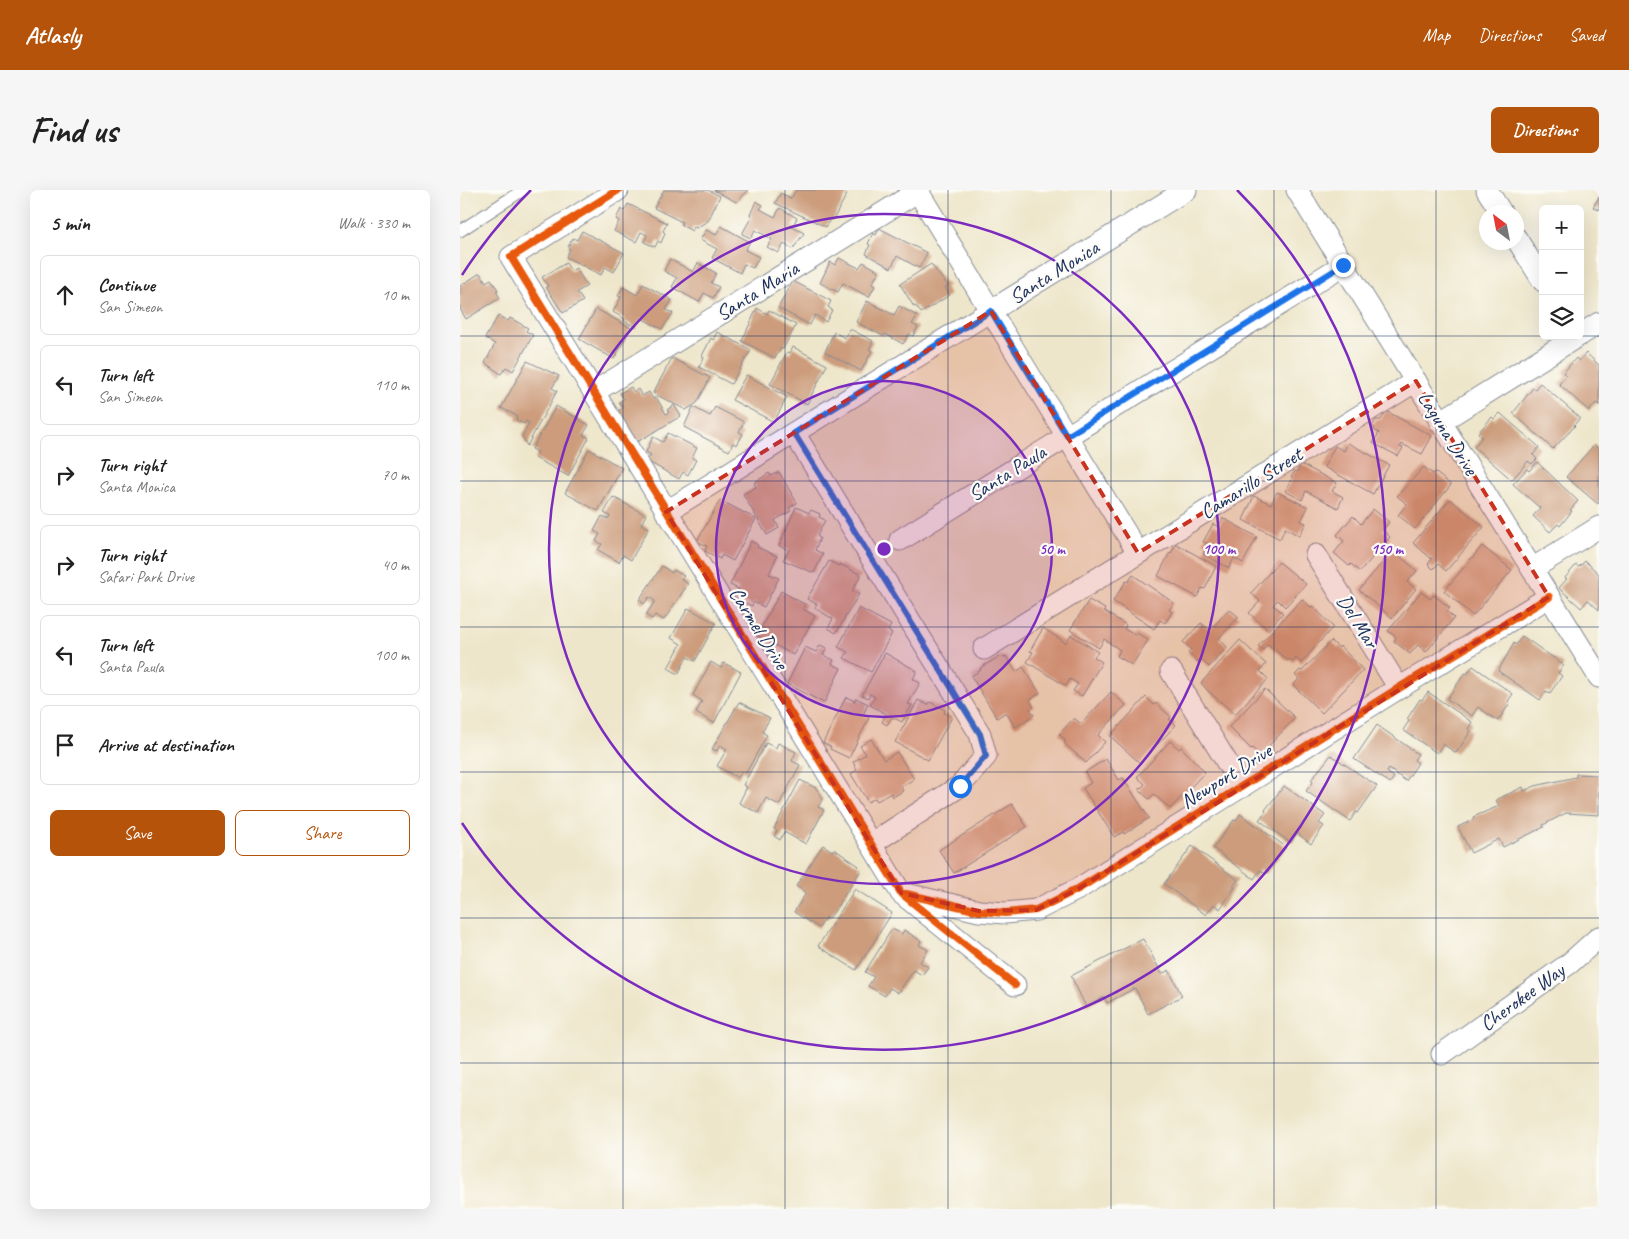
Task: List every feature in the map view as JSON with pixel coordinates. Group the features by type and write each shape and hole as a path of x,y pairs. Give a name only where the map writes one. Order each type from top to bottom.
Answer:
{"street":[{"name":"Carmel Drive","path":"618,190 511,257 901,893 1015,984"},
{"path":"918,190 1138,553"},
{"name":"Santa Maria","path":"594,392 918,190"},
{"name":"Santa Monica","path":"666,512 1186,190"},
{"name":"Laguna Drive","path":"1297,190 1599,677"},
{"path":"1487,190 1496,205"},
{"path":"1524,250 1539,275"},
{"name":"Santa Paula","path":"900,540 1343,265"},
{"path":"1584,332 1599,323"},
{"path":"1440,422 1572,340"},
{"name":"Camarillo Street","path":"984,649 1416,381"},
{"path":"794,433 980,734 986,756 960,786 871,844"},
{"path":"1532,569 1599,527"},
{"name":"Del Mar","path":"1316,555 1399,688"},
{"name":"Newport Drive","path":"901,893 979,911 1006,913 1036,910 1078,889 1399,688 1549,597"},
{"path":"1171,671 1242,787"},
{"name":"Cherokee Way","path":"1442,1054 1570,963 1599,937"}],"lane":[{"path":"460,231 523,190"}],"highlighted area":[{"path":"991,311 1138,553 1416,381 1549,597 1078,889 1036,910 979,911 901,893 666,512"}],"building":[{"path":"664,190 708,190 720,196 708,221 696,228 694,227 692,231 681,225 682,222 654,208"},
{"path":"714,190 749,190 736,202"},
{"path":"796,190 839,190 847,194 833,220 830,219 826,227 775,203 781,193 791,199"},
{"path":"1599,197 1599,210 1593,207"},
{"path":"756,201 763,205 760,209 775,217 780,208 797,218 792,227 804,233 793,249 784,244 778,253 767,247 772,239 755,230 751,238 742,234 752,216 750,215"},
{"path":"628,204 667,223 663,231 665,233 661,243 658,241 655,247 644,242 647,235 641,232 636,242 614,231 619,221 616,219 621,209 624,211"},
{"path":"721,226 750,242 745,250 759,257 753,268 744,264 740,273 712,258 717,249 700,240 706,230 716,235"},
{"path":"879,228 927,253 919,268 897,256 891,268 866,254 873,233 876,235"},
{"path":"582,231 624,253 614,272 605,267 601,275 566,257 570,249 568,247 573,238 577,240"},
{"path":"839,258 859,268 863,262 879,271 872,284 875,286 869,297 843,283 838,292 820,283 830,262 835,265"},
{"path":"670,259 693,272 698,263 716,273 711,283 719,287 713,298 704,293 699,302 672,287 677,278 664,271"},
{"path":"566,263 571,271 576,268 587,286 577,292 583,301 563,313 546,287 548,286 542,277"},
{"path":"931,264 948,286 945,287 950,295 921,313 916,306 914,307 900,284"},
{"path":"480,273 486,282 491,279 498,290 496,291 500,298 466,319 460,309 460,286"},
{"path":"793,281 831,301 828,307 832,310 826,322 815,315 810,325 778,308"},
{"path":"643,284 672,300 666,310 673,313 662,329 641,318 636,327 624,321 625,319 613,312 621,297 618,296 623,287 637,295"},
{"path":"867,301 894,315 899,306 917,316 912,324 918,327 913,336 909,334 903,344 856,322"},
{"path":"757,308 767,314 769,310 796,325 783,349 781,348 775,358 742,341"},
{"path":"596,309 631,328 614,359 579,339"},
{"path":"498,316 508,321 510,318 528,328 526,331 533,335 513,371 506,367 501,374 485,363 495,344 485,338"},
{"path":"850,329 873,341 869,349 872,351 861,371 825,352 834,332 845,338"},
{"path":"717,332 751,350 731,384 699,367 711,338 713,340"},
{"path":"793,347 827,365 807,404 770,384 787,352 790,353"},
{"path":"1586,353 1599,365 1599,405 1596,403 1589,411 1559,384 1566,376 1563,373 1576,358 1579,361"},
{"path":"672,358 710,378 697,403 686,410 653,393"},
{"path":"527,361 559,376 552,388 557,391 527,446 522,436 529,423 526,421 524,424 516,420 517,416 501,408"},
{"path":"746,375 787,397 774,422 732,400"},
{"path":"1540,383 1580,418 1553,449 1513,413 1533,388 1535,389"},
{"path":"631,387 634,392 638,389 642,396 649,392 653,399 656,397 666,414 669,412 667,410 674,405 681,416 637,442 618,411 623,408 619,402 624,399 620,393"},
{"path":"556,406 589,425 583,435 589,438 568,476 535,458 538,452 532,449"},
{"path":"693,407 710,416 715,407 744,422 739,432 743,434 737,445 733,443 729,451 684,427"},
{"path":"1386,411 1432,436 1422,454 1402,444 1400,447 1403,448 1398,456 1373,443 1379,433 1372,426 1376,420 1381,420"},
{"path":"1500,413 1539,447 1533,455 1537,459 1532,464 1528,461 1512,480 1474,447 1482,437 1478,433 1492,417 1494,419"},
{"path":"668,433 697,448 692,458 696,460 688,475 683,472 679,479 647,461 651,455 646,452 653,437 663,442"},
{"path":"1348,443 1389,465 1373,494 1324,467 1335,446 1344,451"},
{"path":"1594,445 1599,449 1598,504 1566,477"},
{"path":"589,449 622,468 598,511 565,493"},
{"path":"1537,462 1578,501 1560,526 1558,524 1550,532 1533,516 1540,508 1513,484 1527,469 1529,471"},
{"path":"1301,464 1337,483 1332,491 1343,497 1338,508 1306,491 1302,500 1285,491 1293,478 1291,477 1295,471 1297,472"},
{"path":"1424,467 1433,474 1435,472 1451,485 1415,529 1398,515 1407,504 1397,496"},
{"path":"779,472 797,503 789,508 791,511 775,520 779,528 767,535 743,494 756,487 754,483 769,473 771,476"},
{"path":"1277,492 1308,507 1301,521 1306,523 1299,536 1285,528 1280,539 1243,520 1254,496 1271,504"},
{"path":"613,497 646,515 641,524 649,528 631,560 623,555 619,562 598,550 602,544 596,541 600,534 594,531 602,516 608,519 610,516 604,513"},
{"path":"1450,499 1484,527 1446,571 1438,564 1433,569 1428,564 1432,559 1413,543"},
{"path":"720,500 756,519 733,561 722,555 720,559 705,551 707,546 697,541"},
{"path":"796,507 809,513 811,510 820,514 819,517 825,520 817,536 820,538 815,550 823,554 814,573 783,560 789,550 779,546"},
{"path":"1373,509 1389,522 1383,530 1390,537 1360,572 1351,564 1349,566 1334,553 1344,541 1337,535 1353,516 1361,524"},
{"path":"1223,518 1257,537 1243,563 1234,558 1229,568 1203,554 1208,544 1203,542 1213,524 1218,527"},
{"path":"751,541 758,545 757,547 777,556 769,574 779,578 764,607 754,602 752,606 734,597 739,589 730,585"},
{"path":"1176,544 1216,566 1205,589 1202,588 1197,597 1158,576"},
{"path":"1482,546 1512,570 1473,616 1444,591"},
{"path":"1393,550 1417,571 1407,582 1416,589 1392,618 1359,590"},
{"path":"829,561 839,566 840,564 861,575 852,591 859,594 836,633 828,628 833,619 815,608 817,604 807,599"},
{"path":"1585,561 1599,574 1599,610 1588,600 1581,608 1559,588 1576,565 1579,567"},
{"path":"1279,562 1306,584 1285,607 1278,600 1273,605 1283,613 1268,630 1249,613 1260,601 1251,593"},
{"path":"662,566 672,573 674,570 684,576 681,579 688,584 664,620 655,615 652,619 646,615 655,601 649,597 644,604 639,600"},
{"path":"1133,575 1174,603 1169,610 1172,612 1165,623 1160,620 1154,629 1113,601 1126,581 1128,582"},
{"path":"781,591 806,605 803,609 815,616 793,655 757,635"},
{"path":"1421,592 1430,599 1434,595 1450,608 1447,611 1454,618 1426,652 1418,645 1410,654 1394,641 1396,637 1388,631"},
{"path":"1302,599 1311,607 1313,606 1333,627 1301,663 1296,658 1293,662 1290,659 1288,661 1268,644 1263,650 1258,646"},
{"path":"1089,600 1105,609 1104,611 1126,625 1124,629 1135,635 1137,633 1148,640 1132,665 1117,656 1120,650 1104,639 1099,648 1070,630"},
{"path":"688,608 716,623 695,661 687,657 678,674 668,668 681,644 671,638"},
{"path":"859,608 891,625 888,631 892,633 871,672 844,658 848,652 838,647"},
{"path":"1229,609 1239,617 1219,638 1227,647 1209,667 1201,659 1198,662 1188,653 1191,649 1183,642 1201,623 1210,630"},
{"path":"1043,628 1066,643 1071,635 1098,652 1094,657 1102,662 1082,696 1073,691 1078,684 1070,679 1066,686 1027,662 1033,652 1030,651"},
{"path":"1522,636 1564,665 1558,673 1562,676 1550,693 1546,691 1540,700 1498,671 1514,643 1516,645"},
{"path":"1240,640 1266,664 1260,671 1268,679 1235,714 1201,683"},
{"path":"1331,641 1339,648 1340,646 1363,670 1322,713 1293,685 1299,679 1295,675 1300,670 1302,671"},
{"path":"820,645 827,648 823,655 834,660 832,664 841,668 824,703 787,684 805,647 816,652"},
{"path":"885,653 917,671 913,679 920,683 908,704 912,705 902,722 892,717 887,725 882,722 886,714 870,705 875,697 870,694 868,698 862,695"},
{"path":"1002,655 1006,656 1016,672 1023,667 1040,693 1030,700 1034,707 1030,709 1034,715 1015,727 1006,712 997,718 971,676 981,670 980,668"},
{"path":"711,662 721,668 724,663 741,672 714,723 696,713 702,701 693,695"},
{"path":"1473,666 1513,694 1508,701 1510,703 1498,721 1478,707 1472,716 1447,699 1465,673 1467,674"},
{"path":"1265,689 1295,718 1260,755 1251,749 1229,727"},
{"path":"1111,692 1126,705 1098,735 1105,742 1086,763 1064,743 1066,741 1059,734 1074,718 1081,724"},
{"path":"1428,692 1472,722 1468,729 1471,731 1456,753 1443,744 1437,753 1403,730 1409,721 1407,719 1420,699 1422,700"},
{"path":"846,697 855,701 856,698 868,704 863,715 869,718 849,758 830,749 831,747 823,743"},
{"path":"1146,697 1154,705 1156,703 1171,717 1169,719 1176,725 1140,763 1110,736"},
{"path":"918,700 928,705 930,702 945,710 944,713 952,717 928,760 895,742"},
{"path":"739,702 770,718 762,732 767,735 746,773 742,771 738,778 717,766 727,749 720,745 717,751 712,749"},
{"path":"1377,725 1418,754 1414,760 1418,763 1406,781 1389,769 1387,772 1394,777 1390,783 1354,759"},
{"path":"871,739 884,760 897,752 914,779 901,787 903,791 893,797 891,793 877,801 875,798 868,802 851,774 857,770 853,762 866,754 860,746"},
{"path":"1170,741 1179,749 1181,747 1205,772 1170,809 1154,794 1149,799 1139,790 1145,784 1137,777"},
{"path":"766,743 776,748 778,743 796,752 792,761 800,765 779,805 766,798 758,813 739,803 747,787 743,785"},
{"path":"1331,755 1377,786 1350,821 1306,791 1313,782 1311,780"},
{"path":"1106,759 1119,780 1123,778 1149,818 1124,834 1123,832 1114,837 1083,788 1091,783 1085,772"},
{"path":"1576,774 1599,775 1599,815 1566,813 1543,825 1544,827 1503,847 1499,839 1471,853 1458,827 1474,819 1473,817 1499,806 1496,800 1523,787 1524,791 1535,786 1576,777"},
{"path":"800,780 816,788 823,799 818,807 824,810 806,844 784,832 780,840 774,836 777,831 774,829"},
{"path":"1284,786 1325,815 1319,823 1324,826 1311,844 1297,833 1291,843 1259,820"},
{"path":"1012,804 1027,827 954,873 939,850"},
{"path":"1240,814 1286,847 1266,874 1260,870 1254,879 1213,848"},
{"path":"823,845 832,851 834,849 859,866 861,870 829,919 826,917 819,928 794,912 806,893 796,886"},
{"path":"1192,846 1238,880 1220,909 1214,904 1206,915 1164,884"},
{"path":"855,889 892,913 856,970 818,946"},
{"path":"892,929 902,934 904,930 921,941 919,945 928,950 920,962 928,967 922,975 914,970 898,993 890,988 885,996 868,986 874,977 865,972"},
{"path":"1143,939 1162,974 1169,970 1182,996 1148,1014 1135,988 1107,1003 1104,997 1086,1007 1071,976"}],"cycle path":[{"path":"618,190 511,257 901,893 1015,985"},
{"path":"906,894 979,911 1005,913 1036,910 1078,889 1399,688 1549,597"}],"route":[{"path":"960,786 986,756 980,734 794,433 991,311 1067,436 1343,265"}]}
